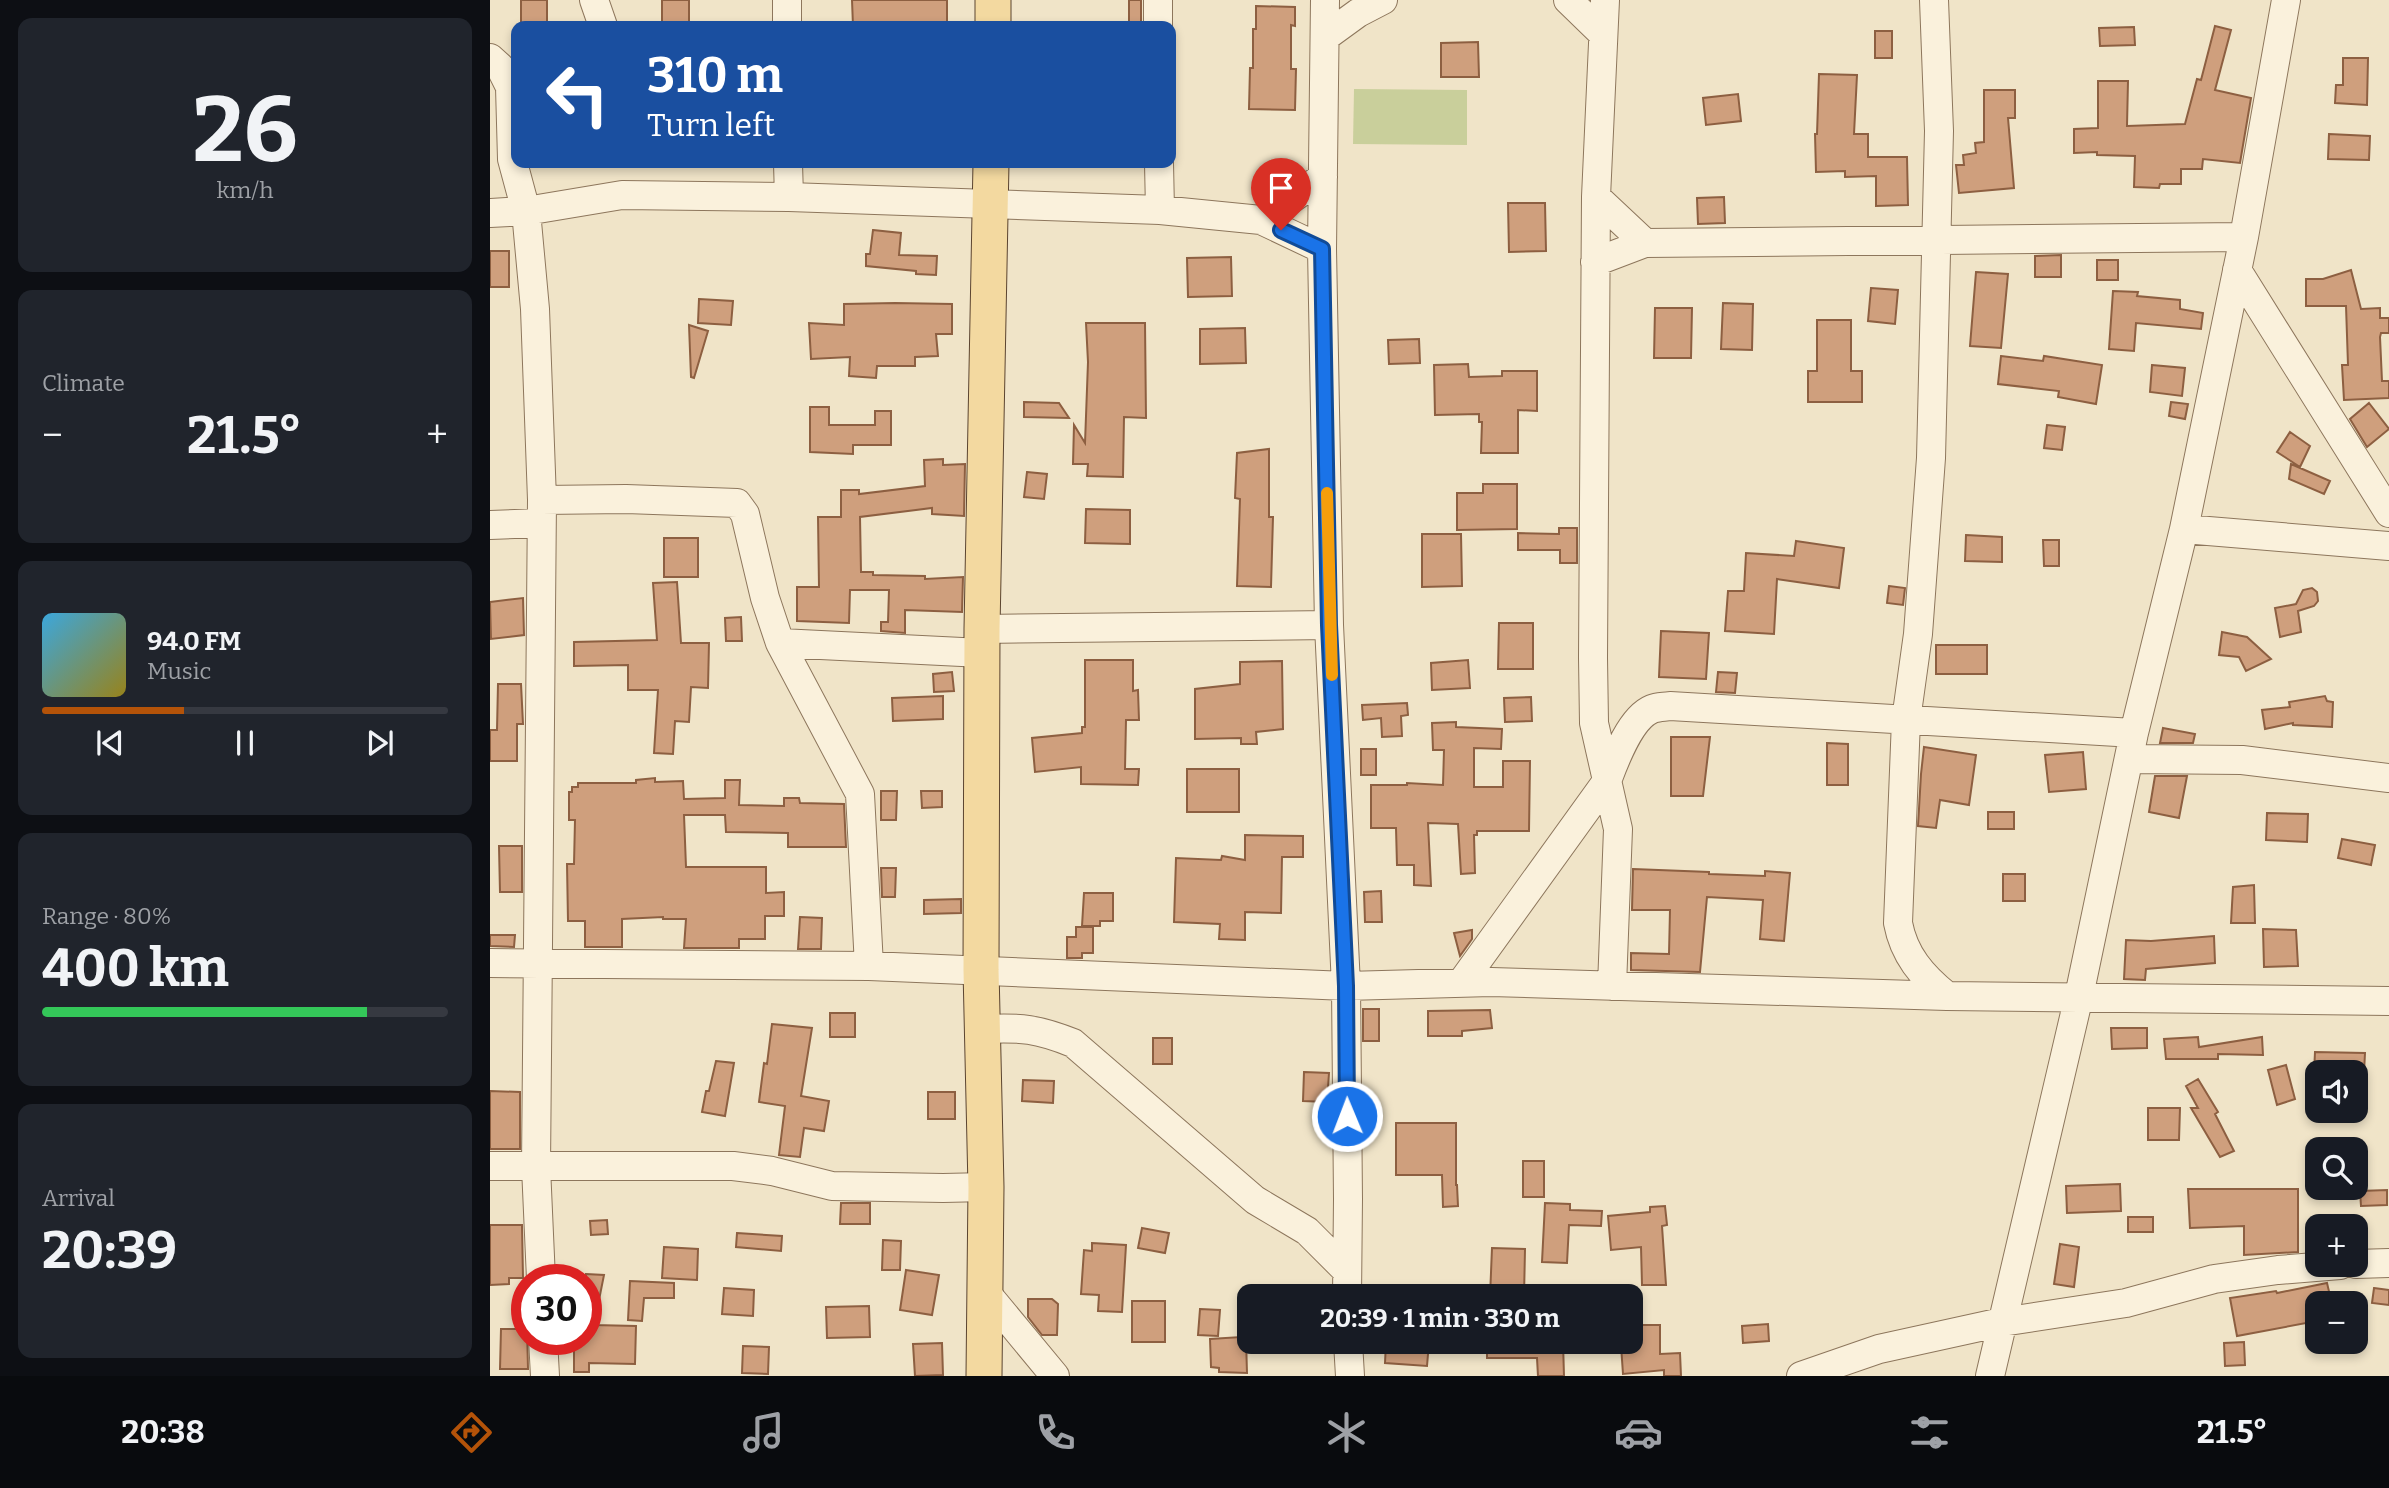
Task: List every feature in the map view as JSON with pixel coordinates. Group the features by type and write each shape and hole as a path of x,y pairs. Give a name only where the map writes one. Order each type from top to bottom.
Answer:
{"main road":[{"path":"993,0 993,21"},
{"path":"984,1376 986,1186 981,970 982,641 991,168"}],"street":[{"path":"594,0 601,21"},
{"path":"787,0 787,21"},
{"path":"1158,0 1158,21"},
{"path":"1325,0 1322,249 1329,625 1346,986 1346,1283"},
{"path":"1325,37 1358,13 1383,0"},
{"path":"1568,0 1603,33"},
{"path":"1605,0 1595,262 1594,723 1618,829 1612,986"},
{"path":"1934,0 1939,131 1931,458 1918,635 1906,720 1898,923 1902,943 1914,963 1928,981 1947,996"},
{"path":"1990,1376 2079,996 2132,746 2184,529 2244,237 2286,0"},
{"path":"490,58 500,67 510,87 511,123"},
{"path":"514,168 526,211 535,309 541,512 536,1167 540,1264"},
{"path":"788,168 789,197"},
{"path":"1159,168 1160,210"},
{"path":"1261,220 1323,177"},
{"path":"490,214 526,211 622,195 789,197 1160,210 1261,220 1322,249"},
{"path":"1596,197 1645,243"},
{"path":"1595,262 1645,243 2244,237"},
{"path":"2237,270 2389,513"},
{"path":"490,525 541,512 626,499 737,503 745,514 765,598 780,643 860,794 869,966"},
{"path":"2184,529 2389,546"},
{"path":"780,643 982,641 1329,625"},
{"path":"1462,982 1607,780 1621,745 1636,723 1651,709 1670,706 1906,720 2389,778"},
{"path":"490,963 869,966 1346,986 1462,982 1947,996 2389,1001"},
{"path":"984,1029 1022,1027 1049,1033 1073,1043 1255,1200 1307,1231 1346,1283"},
{"path":"490,1166 733,1166 772,1171 832,1186 986,1186"},
{"path":"1307,1231 1348,1199"},
{"path":"2368,1263 2389,1262"},
{"path":"1801,1376 1880,1349 2002,1322 2126,1303 2214,1279 2305,1268"},
{"path":"983,1289 1055,1376"},
{"path":"1349,1354 1350,1376"},
{"path":"544,1355 545,1376"}],"green space":[{"path":"1354,89 1467,90 1467,145 1353,144"}],"building":[{"path":"521,0 547,0 547,21 521,21"},
{"path":"662,0 689,0 689,21 662,21"},
{"path":"852,0 947,0 947,21 853,21"},
{"path":"1129,0 1141,0 1141,21 1129,21"},
{"path":"1256,6 1295,7 1295,26 1291,25 1291,69 1296,69 1295,110 1249,109"},
{"path":"2215,26 2231,30 2215,90 2251,98 2240,163 2203,159 2202,169 2181,169 2181,184 2160,184 2159,188 2134,187 2135,156 2097,155 2097,152 2074,153 2074,129 2098,128 2098,81 2128,81 2127,126 2185,124 2197,79 2201,80"},
{"path":"2134,27 2135,45 2100,46 2099,28"},
{"path":"1875,31 1892,31 1892,58 1875,58"},
{"path":"1478,42 1479,77 1441,77 1441,43"},
{"path":"2343,58 2368,58 2367,105 2335,103 2336,85 2343,85"},
{"path":"1819,74 1857,75 1854,134 1868,134 1868,157 1907,157 1908,205 1876,206 1876,176 1845,177 1845,171 1816,172 1815,134"},
{"path":"1984,90 2015,90 2015,118 2008,118 2014,188 1959,193 1956,165 1964,165 1963,155 1976,153 1975,143 1984,142"},
{"path":"1738,94 1741,121 1706,125 1703,98"},
{"path":"2329,134 2370,136 2369,160 2328,159"},
{"path":"1724,197 1725,223 1698,224 1697,198"},
{"path":"1508,203 1545,203 1546,251 1509,252"},
{"path":"873,230 901,233 899,255 937,256 936,275 866,266 866,254 870,254"},
{"path":"490,251 509,251 509,287 490,287"},
{"path":"2061,255 2061,277 2035,277 2035,256"},
{"path":"1231,257 1232,296 1188,297 1187,258"},
{"path":"2097,260 2118,260 2118,280 2097,280"},
{"path":"2351,270 2361,309 2380,308 2380,318 2389,318 2389,333 2381,333 2380,337 2382,381 2389,381 2389,398 2344,400 2342,365 2348,365 2346,306 2306,306 2306,279 2323,279"},
{"path":"1976,272 2008,274 2001,348 1970,346"},
{"path":"1871,288 1898,290 1895,324 1868,321"},
{"path":"2113,291 2138,292 2137,296 2180,300 2180,309 2203,313 2201,329 2136,323 2134,351 2109,349"},
{"path":"699,299 733,301 731,325 698,323"},
{"path":"1723,303 1753,304 1752,350 1721,349"},
{"path":"844,304 952,304 952,334 936,334 938,356 915,357 915,366 877,366 876,378 849,376 850,357 811,359 809,323 844,325"},
{"path":"1655,308 1692,308 1691,358 1654,358"},
{"path":"1817,320 1851,320 1851,371 1862,371 1862,402 1808,402 1808,371 1817,371"},
{"path":"1086,323 1145,323 1146,418 1124,417 1123,477 1087,476 1088,464 1073,464 1074,425 1085,443 1088,362"},
{"path":"689,325 708,331 694,378 691,377"},
{"path":"1245,328 1246,363 1200,364 1200,329"},
{"path":"1419,339 1420,363 1389,364 1388,340"},
{"path":"2001,356 2043,361 2044,356 2102,365 2096,404 2058,397 2059,391 1998,384"},
{"path":"1468,364 1469,377 1502,376 1502,371 1537,371 1537,411 1518,410 1518,453 1481,453 1482,422 1479,422 1479,414 1435,415 1434,365"},
{"path":"2152,365 2185,368 2182,396 2150,392"},
{"path":"1024,402 1059,403 1069,418 1024,417"},
{"path":"2171,402 2188,404 2185,419 2169,416"},
{"path":"2369,403 2389,429 2367,447 2350,419"},
{"path":"810,407 829,407 829,425 875,425 875,411 891,411 891,445 853,445 853,454 810,452"},
{"path":"2047,425 2065,427 2062,450 2044,448"},
{"path":"2290,432 2310,446 2300,467 2277,452"},
{"path":"1269,449 1269,517 1273,517 1271,587 1237,586 1240,499 1235,498 1237,453"},
{"path":"943,459 943,465 965,464 964,516 932,514 932,508 860,517 861,572 873,572 873,575 925,576 925,579 963,577 962,612 905,610 905,633 881,631 881,622 888,622 889,590 850,590 849,623 797,621 797,587 819,587 818,517 841,517 841,490 859,490 859,494 925,486 924,460"},
{"path":"2291,464 2330,481 2324,494 2289,479"},
{"path":"1027,472 1047,474 1044,499 1024,497"},
{"path":"1483,484 1517,484 1517,529 1457,530 1457,493 1483,493"},
{"path":"1086,509 1130,510 1130,544 1085,543"},
{"path":"1559,528 1577,528 1577,563 1560,563 1560,550 1518,550 1518,533 1559,534"},
{"path":"1422,534 1461,534 1462,586 1422,587"},
{"path":"1966,535 2002,537 2002,562 1965,561"},
{"path":"664,538 698,538 698,577 664,577"},
{"path":"2043,540 2059,540 2059,566 2044,566"},
{"path":"1796,541 1844,548 1839,588 1777,579 1774,634 1725,631 1728,591 1744,591 1746,553 1794,556"},
{"path":"677,582 681,643 709,643 708,688 691,687 689,722 675,721 673,754 654,753 658,690 628,690 628,665 574,666 574,642 657,640 653,583"},
{"path":"1889,586 1905,588 1903,605 1887,603"},
{"path":"2312,588 2317,592 2318,601 2314,606 2298,611 2301,632 2280,637 2275,608 2296,604 2303,590"},
{"path":"523,598 524,635 491,639 490,602"},
{"path":"741,617 742,641 726,641 725,618"},
{"path":"1499,623 1533,623 1533,669 1498,669"},
{"path":"1661,631 1709,633 1706,679 1659,677"},
{"path":"2222,632 2247,637 2271,659 2246,671 2239,657 2219,655"},
{"path":"1936,645 1987,645 1987,674 1936,674"},
{"path":"1085,660 1133,660 1133,691 1138,690 1139,720 1126,720 1125,769 1139,769 1138,785 1081,784 1081,767 1035,772 1032,738 1082,733 1082,727 1085,727"},
{"path":"1468,660 1470,688 1432,690 1431,663"},
{"path":"1282,661 1283,729 1256,732 1257,744 1241,744 1241,738 1195,739 1195,689 1240,684 1240,662"},
{"path":"952,672 954,691 934,692 933,674"},
{"path":"1718,672 1737,673 1735,693 1716,692"},
{"path":"498,684 521,684 523,724 517,724 517,761 490,761 490,730 497,730"},
{"path":"943,696 943,719 893,721 892,698"},
{"path":"2325,696 2327,701 2333,702 2332,727 2293,723 2265,729 2262,710 2290,707 2289,702"},
{"path":"1531,697 1532,721 1505,722 1504,698"},
{"path":"1407,703 1408,715 1401,716 1402,736 1382,737 1381,718 1363,720 1362,705"},
{"path":"1456,722 1456,727 1502,729 1501,749 1474,748 1474,787 1503,787 1503,761 1530,761 1529,831 1477,831 1477,835 1474,835 1475,873 1461,874 1458,824 1428,823 1431,886 1414,885 1414,865 1397,865 1396,828 1371,828 1371,785 1443,785 1444,750 1433,750 1432,723"},
{"path":"2163,728 2195,734 2193,743 2160,743"},
{"path":"1671,737 1710,737 1703,796 1671,796"},
{"path":"1827,743 1848,744 1848,785 1827,785"},
{"path":"1924,747 1976,755 1969,805 1940,800 1936,828 1918,826"},
{"path":"1361,749 1376,749 1376,775 1361,775"},
{"path":"2083,752 2086,789 2049,792 2045,755"},
{"path":"1187,769 1239,769 1239,812 1187,812"},
{"path":"2155,776 2187,776 2179,818 2149,812"},
{"path":"655,778 655,782 683,781 684,799 725,798 725,780 740,780 739,805 784,806 784,798 799,798 800,803 844,804 846,847 788,847 788,833 726,832 725,815 684,815 686,867 766,867 766,893 784,892 784,916 765,916 765,939 739,939 739,948 684,948 686,919 663,917 622,919 622,947 585,947 585,921 568,921 567,864 574,864 575,820 569,820 569,792 572,792 572,787 578,787 578,783 636,783 636,780"},
{"path":"881,791 897,791 896,820 881,820"},
{"path":"921,791 942,791 942,807 922,808"},
{"path":"1988,812 2014,812 2014,829 1988,829"},
{"path":"2267,813 2308,814 2307,842 2266,840"},
{"path":"1245,835 1303,836 1303,857 1282,857 1281,913 1245,912 1245,940 1219,939 1220,924 1174,922 1176,858 1221,860 1222,856 1245,860"},
{"path":"2342,839 2375,845 2371,865 2338,858"},
{"path":"499,846 522,846 522,892 500,892"},
{"path":"881,868 896,868 895,897 882,897"},
{"path":"1633,869 1765,876 1765,871 1790,873 1784,941 1760,939 1763,900 1707,897 1700,972 1631,970 1631,953 1669,954 1670,910 1632,910"},
{"path":"2003,874 2025,874 2025,901 2003,901"},
{"path":"2254,885 2255,923 2231,923 2233,887"},
{"path":"1381,891 1382,922 1365,922 1364,892"},
{"path":"1084,893 1113,893 1113,921 1100,921 1100,926 1082,926"},
{"path":"961,899 961,913 924,914 924,900"},
{"path":"800,917 822,918 821,949 798,949"},
{"path":"1076,927 1093,927 1093,953 1082,953 1082,958 1067,958 1067,937 1076,937"},
{"path":"2263,929 2296,930 2298,966 2264,967"},
{"path":"1472,930 1472,939 1460,956 1454,933"},
{"path":"490,935 515,935 514,947 490,946"},
{"path":"2214,936 2215,963 2146,969 2145,980 2124,979 2126,940 2151,941"},
{"path":"1363,1009 1379,1009 1379,1041 1363,1041"},
{"path":"1490,1010 1492,1028 1462,1031 1462,1036 1428,1036 1428,1011"},
{"path":"830,1013 855,1013 855,1037 830,1037"},
{"path":"772,1024 812,1028 801,1096 829,1101 824,1131 804,1128 800,1157 779,1155 785,1106 759,1102"},
{"path":"2111,1028 2147,1028 2147,1048 2112,1049"},
{"path":"2198,1037 2199,1047 2262,1037 2263,1055 2218,1054 2218,1059 2166,1059 2164,1039"},
{"path":"1153,1038 1172,1038 1172,1064 1153,1064"},
{"path":"2315,1052 2365,1053 2365,1060 2315,1060"},
{"path":"716,1061 734,1063 725,1116 702,1112"},
{"path":"2286,1065 2295,1099 2277,1105 2268,1070"},
{"path":"1304,1072 1329,1073 1327,1102 1303,1101"},
{"path":"2198,1079 2218,1112 2215,1114 2234,1151 2220,1157 2191,1108 2198,1108 2186,1086"},
{"path":"1023,1080 1054,1081 1053,1103 1022,1101"},
{"path":"490,1091 520,1092 520,1149 490,1149"},
{"path":"928,1092 955,1092 955,1119 928,1119"},
{"path":"2148,1108 2180,1108 2179,1140 2148,1140"},
{"path":"1396,1123 1456,1123 1458,1206 1443,1207 1442,1175 1396,1175"},
{"path":"1523,1161 1544,1161 1544,1197 1523,1197"},
{"path":"2120,1184 2121,1211 2067,1213 2066,1186"},
{"path":"2188,1189 2298,1189 2298,1252 2244,1255 2244,1226 2190,1228"},
{"path":"2387,1190 2387,1205 2361,1206 2361,1200 2368,1200 2368,1191"},
{"path":"841,1203 870,1203 870,1224 840,1224"},
{"path":"1545,1203 1570,1204 1570,1210 1602,1211 1601,1226 1569,1225 1567,1263 1542,1262"},
{"path":"1665,1206 1667,1225 1662,1226 1666,1285 1642,1284 1641,1247 1611,1250 1608,1216 1650,1212 1650,1207"},
{"path":"2128,1217 2153,1217 2153,1232 2128,1232"},
{"path":"607,1220 608,1234 591,1235 590,1221"},
{"path":"490,1225 522,1225 523,1264 511,1264 509,1284 490,1285"},
{"path":"1142,1228 1169,1233 1165,1253 1138,1248"},
{"path":"737,1233 782,1236 781,1251 736,1247"},
{"path":"883,1240 901,1241 900,1270 882,1270"},
{"path":"1092,1243 1126,1245 1122,1312 1098,1311 1099,1295 1081,1294 1084,1250 1092,1251"},
{"path":"2060,1244 2079,1247 2074,1287 2054,1284"},
{"path":"664,1247 698,1249 697,1280 662,1278"},
{"path":"1492,1248 1525,1249 1524,1284 1491,1284"},
{"path":"906,1270 939,1275 932,1315 900,1310"},
{"path":"630,1281 674,1283 674,1298 644,1298 642,1321 628,1320"},
{"path":"2327,1283 2329,1291 2305,1291 2305,1323 2237,1336 2230,1298 2277,1293"},
{"path":"724,1288 754,1290 753,1316 722,1314"},
{"path":"2374,1288 2389,1290 2389,1305 2372,1303"},
{"path":"1028,1299 1052,1299 1058,1304 1057,1335 1042,1335 1028,1317"},
{"path":"1132,1301 1165,1301 1165,1342 1132,1342"},
{"path":"869,1306 870,1337 827,1338 826,1307"},
{"path":"1200,1309 1220,1310 1218,1336 1198,1335"},
{"path":"1768,1324 1769,1341 1743,1343 1742,1326"},
{"path":"602,1325 636,1326 635,1364 589,1363 589,1372 574,1372 574,1355 602,1355"},
{"path":"1643,1325 1660,1325 1660,1354 1680,1353 1681,1376 1664,1376 1664,1370 1623,1374 1622,1354 1643,1354"},
{"path":"501,1329 511,1329 511,1355 528,1355 528,1369 500,1369"},
{"path":"1237,1337 1237,1354 1246,1354 1247,1373 1219,1372 1219,1368 1211,1367 1210,1339"},
{"path":"2244,1342 2245,1365 2225,1366 2224,1343"},
{"path":"942,1343 943,1375 915,1376 913,1344"},
{"path":"743,1346 769,1347 768,1374 742,1373"},
{"path":"1385,1354 1428,1354 1427,1366 1385,1363"},
{"path":"1487,1354 1563,1354 1564,1376 1538,1376 1537,1358 1487,1358"}],"slow traffic":[{"path":"1327,493 1332,675"}],"route":[{"path":"1281,230 1322,249 1329,625 1346,986 1347,1116"}]}
